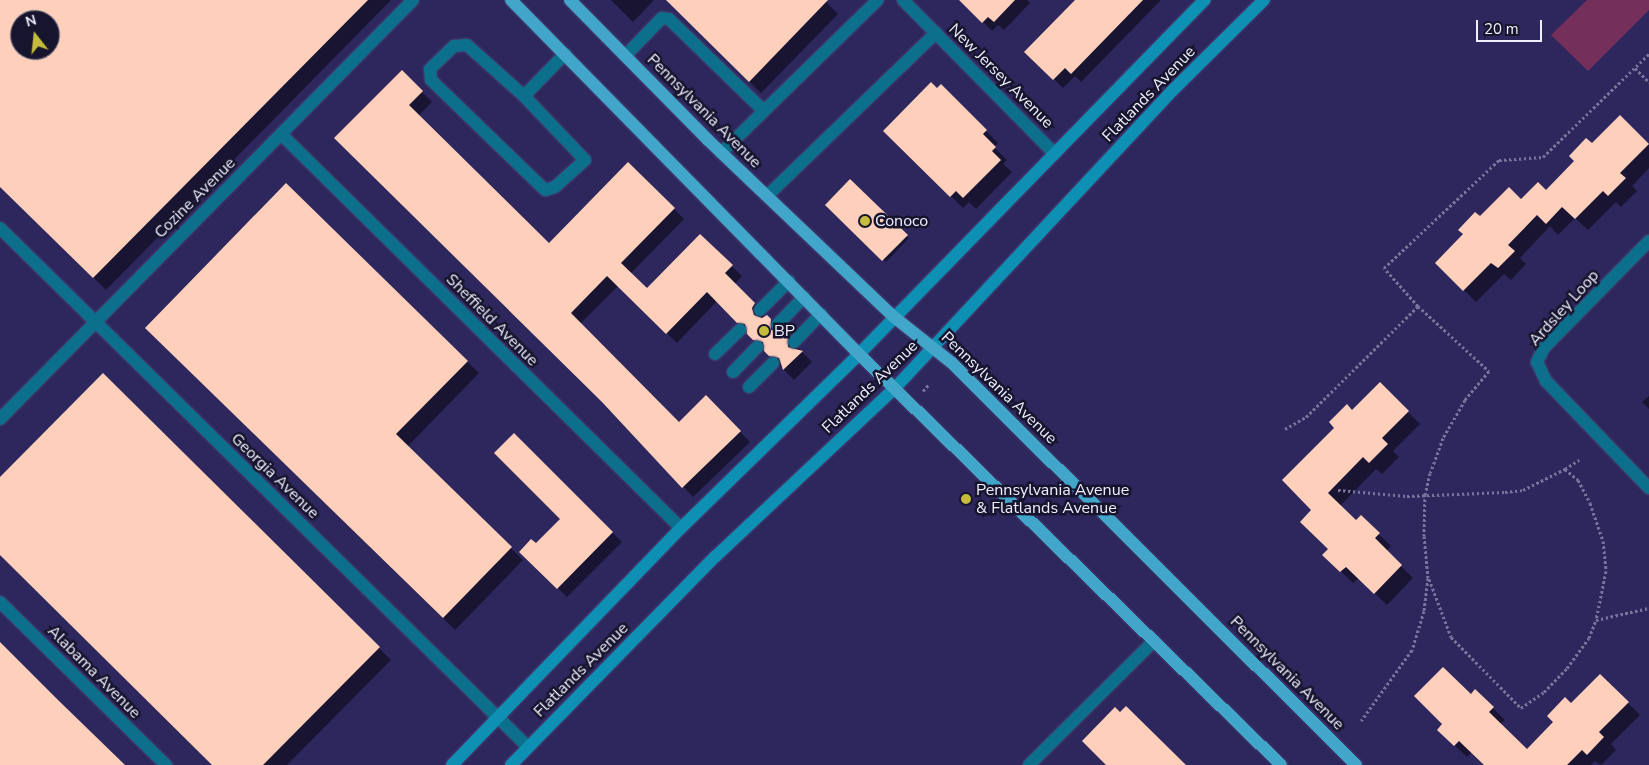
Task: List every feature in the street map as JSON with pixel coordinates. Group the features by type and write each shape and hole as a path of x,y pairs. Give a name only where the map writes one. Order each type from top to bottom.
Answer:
{"main road":[{"path":"511,0 859,354 1281,765"},
{"name":"Pennsylvania Avenue","path":"570,0 721,153 894,317 934,347 1142,550 1356,765"},
{"name":"Flatlands Avenue","path":"452,765 681,528 859,354 1205,0"},
{"name":"Flatlands Avenue","path":"511,765 716,556 895,388 1175,88 1264,0"}],"street":[{"name":"Cozine Avenue","path":"0,419 413,0"},
{"path":"721,153 878,0"},
{"name":"New Jersey Avenue","path":"903,0 1055,154"},
{"path":"625,56 662,18 669,19 764,111"},
{"path":"767,196 936,33"},
{"path":"467,45 524,96 584,160 555,187 545,190 431,80 430,69 454,46 467,45"},
{"path":"524,96 565,54"},
{"name":"Sheffield Avenue","path":"281,134 681,528"},
{"name":"Georgia Avenue","path":"0,228 528,747"},
{"name":"Ardsley Loop","path":"1649,241 1544,348 1537,362 1546,381 1649,488"},
{"path":"760,310 789,281"},
{"path":"777,326 804,297"},
{"path":"794,342 821,314"},
{"path":"715,354 740,330"},
{"path":"733,372 757,347"},
{"path":"749,388 773,363"},
{"name":"Alabama Avenue","path":"0,602 166,765"},
{"path":"1029,765 1154,641"}],"path":[{"path":"1360,721 1412,650 1424,611 1428,578 1424,536 1425,494 1443,438 1465,400 1489,371 1418,306 1384,268 1500,160 1544,157 1649,54"},
{"path":"1635,68 1649,82"},
{"path":"1285,429 1306,417 1418,306"},
{"path":"923,391 929,384"},
{"path":"1338,490 1378,496 1523,490 1566,469 1579,460"},
{"path":"1428,578 1451,637 1521,708 1544,692 1567,668 1589,638 1596,620 1606,571 1603,541 1590,503 1578,480 1566,469"},
{"path":"1596,620 1649,608"}],"shaded area":[{"path":"1587,0 1649,0 1649,10 1588,71 1551,35"}],"building":[{"path":"0,0 368,0 93,278 0,187"},
{"path":"666,0 828,0 749,82"},
{"path":"959,0 1015,0 994,22 988,17 982,23"},
{"path":"1075,0 1143,0 1071,74 1065,68 1053,80 1024,52"},
{"path":"402,70 423,91 409,105 549,243 628,162 675,208 621,263 647,288 700,234 733,265 725,273 755,303 752,308 754,315 762,318 767,315 771,319 771,330 783,331 788,336 788,347 803,351 783,370 779,358 769,356 764,351 763,342 753,340 747,334 745,324 737,323 707,292 666,334 607,276 571,313 679,422 706,395 741,431 682,488 602,402 334,138"},
{"path":"931,82 937,88 941,84 987,130 983,134 996,147 992,151 1001,160 963,198 956,191 950,197 883,131"},
{"path":"1620,115 1649,144 1620,173 1626,178 1608,196 1603,191 1575,219 1562,207 1546,224 1537,215 1508,245 1515,251 1498,268 1491,263 1463,291 1435,263 1463,234 1458,230 1475,212 1480,216 1509,187 1521,199 1538,182 1546,190 1574,161 1569,156 1586,138 1592,143"},
{"path":"850,179 908,235 882,261 825,205"},
{"path":"286,183 468,361 396,434 512,547 443,618 145,328"},
{"path":"103,373 380,647 263,765 212,765 0,555 0,477"},
{"path":"1380,382 1409,411 1382,438 1388,444 1369,463 1363,457 1328,493 1356,520 1361,515 1380,533 1375,538 1402,565 1374,594 1346,567 1340,572 1322,555 1328,549 1300,522 1311,510 1282,480 1334,428 1329,422 1347,404 1352,410"},
{"path":"514,433 613,532 557,589 519,552 531,539 536,543 560,519 494,453"},
{"path":"0,642 57,699 125,765 0,765"},
{"path":"1443,667 1471,694 1475,689 1494,707 1489,712 1527,749 1553,722 1547,716 1565,697 1571,703 1600,674 1629,702 1599,732 1604,737 1587,755 1582,750 1567,765 1484,765 1459,741 1454,746 1437,730 1442,724 1414,696"},
{"path":"1126,706 1186,765 1106,765 1082,741 1115,707 1120,712"}],"place":[{"name":"Conoco","path":"865,221"},
{"name":"BP","path":"764,331"},
{"name":"Pennsylvania Avenue & Flatlands Avenue","path":"966,499"}]}
